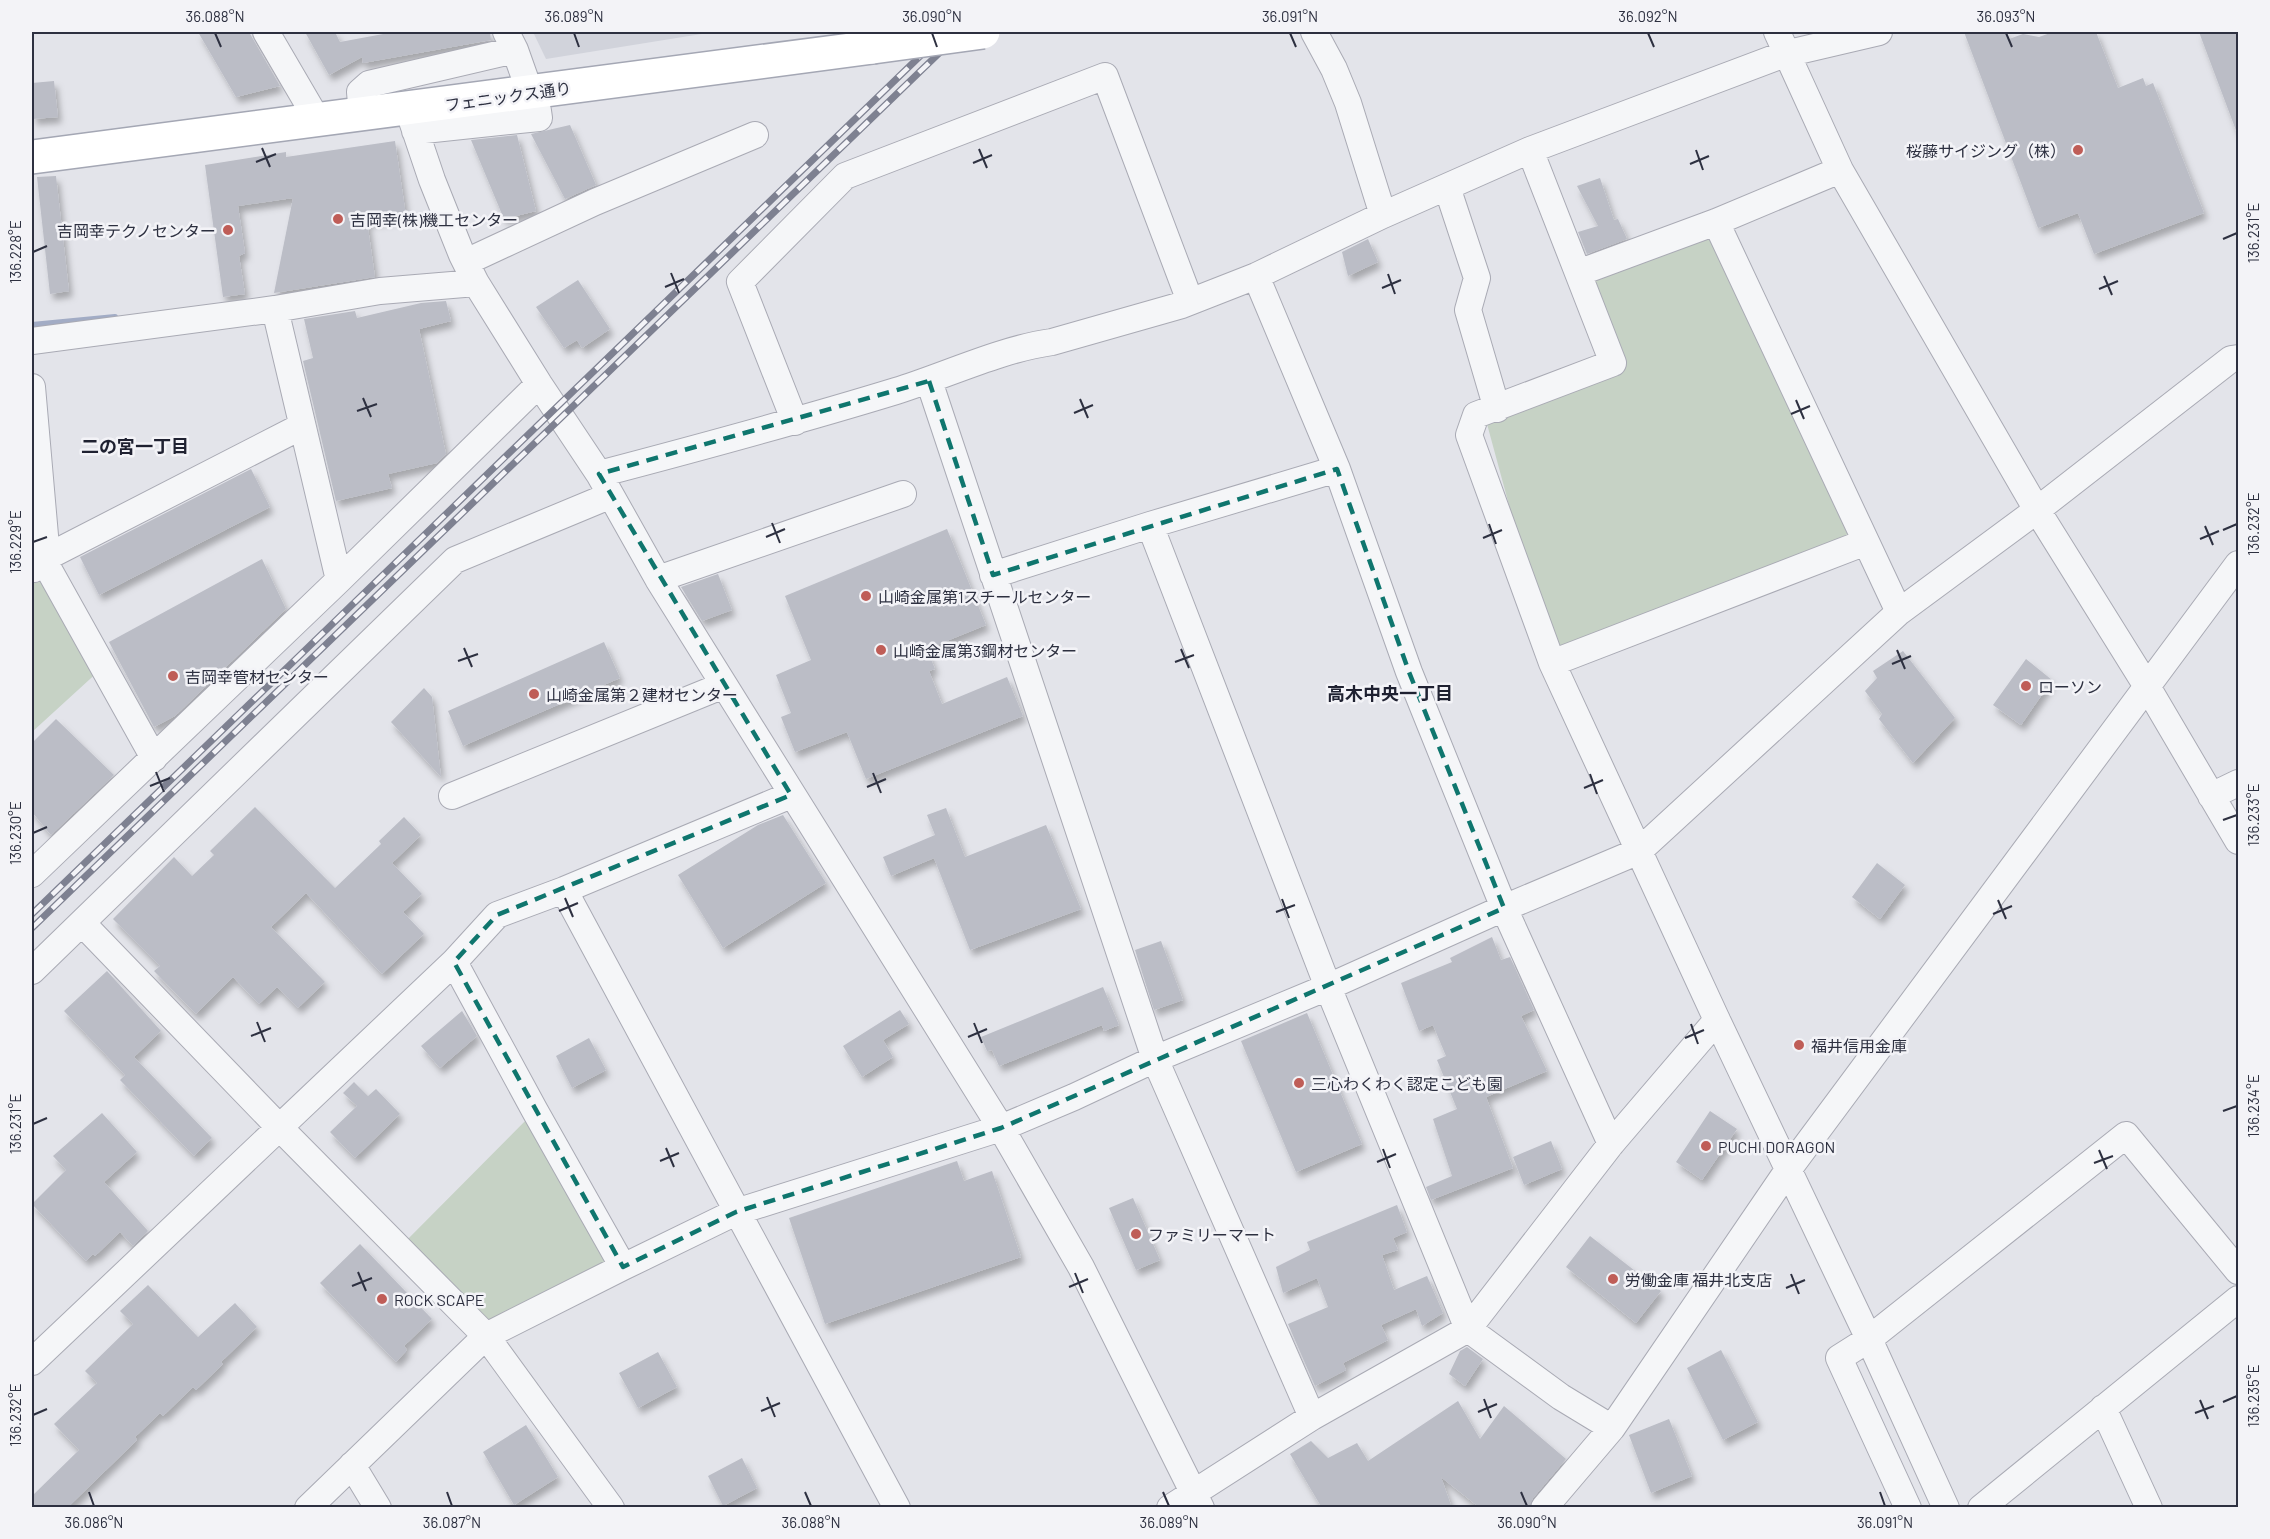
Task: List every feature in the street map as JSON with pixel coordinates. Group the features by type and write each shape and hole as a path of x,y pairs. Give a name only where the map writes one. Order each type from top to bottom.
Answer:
{"main road":[{"name":"フェニックス通り","path":"32,157 362,115 411,120 873,47 983,32"}],"street":[{"path":"266,32 318,121"},
{"path":"1314,32 1335,69 1348,103 1383,214"},
{"path":"32,971 455,560 604,485 929,381 1030,345 1052,342 1190,301 1256,276 1383,214 1781,43 1879,32"},
{"path":"362,115 360,92 369,84 511,41 526,81"},
{"path":"1781,43 1840,170 2037,510 2148,688 2238,841"},
{"path":"795,422 740,282 845,176 1105,76 1190,301"},
{"path":"538,111 539,118 411,120 471,272 538,384 604,485 658,579 791,795 1001,1128 1081,1267 1198,1500"},
{"path":"32,341 275,309 471,272 595,202 755,135"},
{"path":"1530,150 1613,363 1497,409 1476,415 1469,435 1552,663 1946,1508"},
{"path":"1578,273 1716,222 1840,170"},
{"path":"1447,187 1477,279 1468,310 1497,409"},
{"path":"1716,222 1899,612"},
{"path":"1256,276 1337,470 1409,672 1504,908 1611,1144"},
{"path":"275,309 339,580"},
{"path":"308,1508 486,1336 623,1267 736,1212 1001,1128 1155,1059 1328,987 1504,908 1639,851 1899,612 2037,510 2231,359 2238,358"},
{"path":"929,381 1155,1059 1312,1418"},
{"path":"32,874 339,580 538,384"},
{"path":"32,387 46,547 37,565"},
{"path":"37,565 302,426"},
{"path":"993,575 1150,525 1337,470"},
{"path":"658,579 903,494"},
{"path":"1150,525 1328,987 1468,1329 1561,1397 1612,1428"},
{"path":"1552,663 1866,542"},
{"path":"1544,1508 1612,1428 1788,1170 2238,564"},
{"path":"37,565 154,758"},
{"path":"452,796 724,685"},
{"path":"2211,796 2238,783"},
{"path":"32,1362 278,1126 454,962 497,915 564,890 791,795"},
{"path":"564,890 897,1508"},
{"path":"82,923 278,1126 486,1336 611,1508"},
{"path":"454,962 623,1267"},
{"path":"1170,1508 1198,1500 1312,1418 1468,1329 1611,1144 1717,1020"},
{"path":"1908,1508 1839,1358 1869,1339 2126,1135 2238,1271"},
{"path":"1980,1508 2238,1299"},
{"path":"2103,1408 2149,1508"},
{"path":"352,1465 378,1508"}],"highlighted area":[{"path":"929,381 993,575 1337,469 1409,672 1504,908 1001,1128 736,1212 623,1267 454,962 497,915 791,795 599,474"}],"shaded area":[{"path":"533,32 714,32 546,59"}],"green space":[{"path":"1716,222 1860,529 1552,663 1487,424 1613,363 1578,273"},
{"path":"43,569 101,669 32,732 32,575"},
{"path":"535,1111 623,1267 486,1336 399,1248"}],"building":[{"path":"198,32 249,32 280,86 236,97"},
{"path":"305,32 335,32 340,42 394,32 490,32 491,40 363,63 362,57 329,75"},
{"name":"桜藤サイジング（株）","path":"1964,32 2007,32 2009,39 2023,34 2039,37 2053,32 2096,32 2118,88 2143,78 2146,86 2153,83 2204,213 2094,254 2078,213 2038,228"},
{"path":"2199,32 2238,32 2237,133"},
{"path":"54,81 58,117 33,119 32,83"},
{"path":"570,125 596,185 565,199 531,134"},
{"path":"517,135 536,211 504,219 471,140"},
{"name":"吉岡幸(株)機工センター","path":"395,141 406,216 367,221 375,277 274,293 293,198 238,206 245,253 239,256 245,294 223,297 205,165 286,152 286,157"},
{"path":"56,176 69,291 50,294 37,177"},
{"path":"1600,178 1614,220 1618,219 1627,239 1587,254 1578,232 1598,226 1577,186"},
{"path":"1368,239 1378,262 1348,276 1342,252"},
{"path":"578,280 610,329 582,348 577,340 564,348 536,307"},
{"path":"446,301 451,321 419,329 446,454 437,463 388,474 392,488 336,501 303,361 313,358 304,319 355,311 357,318 421,303"},
{"path":"251,469 270,507 99,595 80,557"},
{"path":"947,529 986,625 927,649 935,669 929,671 942,704 1007,677 1023,716 866,779 847,732 795,752 781,717 791,713 776,675 811,660 785,596"},
{"name":"吉岡幸管材センター","path":"262,559 286,609 175,716 154,727 109,642"},
{"path":"718,574 732,610 702,621 681,587"},
{"name":"山崎金属第２建材センター","path":"604,642 620,678 463,746 448,711"},
{"path":"1903,651 1955,718 1913,763 1879,719 1882,714 1865,691 1877,678 1873,671"},
{"path":"2026,659 2052,680 2021,725 1993,705"},
{"path":"424,688 432,697 441,777 391,722"},
{"path":"56,719 114,775 51,835 32,812 32,743"},
{"path":"255,807 335,888 381,844 379,841 404,817 421,835 392,863 422,894 403,912 424,934 382,974 306,893 271,927 325,982 298,1008 277,987 259,1004 233,977 196,1014 154,971 160,966 113,919 174,857 192,876 214,855 210,851"},
{"path":"946,808 965,857 1046,825 1081,909 970,950 934,858 891,876 883,857 935,835 927,815"},
{"path":"783,815 826,883 723,948 678,875 758,825"},
{"path":"1877,863 1905,885 1880,919 1852,897"},
{"path":"1492,937 1501,960 1510,957 1534,1010 1521,1016 1547,1071 1486,1097 1513,1168 1431,1200 1426,1187 1452,1176 1433,1119 1457,1109 1437,1060 1446,1056 1433,1025 1419,1031 1401,983 1452,962 1450,958"},
{"path":"1161,941 1183,1000 1154,1010 1135,950"},
{"path":"107,971 161,1031 134,1057 212,1138 194,1156 120,1080 125,1075 64,1011"},
{"path":"1103,987 1119,1025 1104,1031 1102,1025 999,1066 992,1050 987,1051 981,1037"},
{"path":"900,1010 909,1024 883,1040 893,1057 862,1077 843,1046"},
{"path":"462,1011 477,1036 440,1068 421,1046"},
{"path":"1307,1013 1362,1144 1296,1172 1241,1041"},
{"path":"589,1038 606,1070 572,1088 556,1056"},
{"path":"354,1082 368,1096 376,1089 400,1114 355,1158 330,1132 357,1106 343,1093"},
{"name":"PUCHI DORAGON","path":"1710,1111 1737,1129 1702,1180 1676,1162"},
{"path":"102,1113 137,1152 104,1182 148,1231 133,1246 120,1232 95,1256 93,1254 86,1261 32,1204 66,1170 53,1156"},
{"path":"1551,1141 1562,1169 1524,1185 1513,1157"},
{"path":"957,1161 964,1181 992,1171 1021,1257 825,1324 789,1218"},
{"path":"1133,1198 1160,1260 1136,1270 1109,1208"},
{"path":"1397,1205 1407,1232 1393,1238 1398,1250 1382,1255 1394,1290 1427,1276 1443,1313 1422,1326 1416,1309 1381,1325 1388,1340 1343,1363 1346,1370 1315,1386 1288,1324 1328,1307 1317,1278 1283,1293 1276,1267 1310,1250 1307,1242"},
{"name":"労働金庫 福井北支店","path":"1590,1236 1661,1291 1636,1323 1566,1267"},
{"path":"360,1244 432,1319 404,1346 407,1350 396,1362 320,1283"},
{"path":"148,1285 198,1337 235,1303 257,1327 196,1390 193,1387 163,1416 160,1413 135,1437 137,1440 67,1508 32,1508 32,1496 79,1450 54,1424 97,1383 85,1371 133,1324 120,1311"},
{"path":"1467,1347 1483,1359 1465,1386 1449,1374 1460,1351"},
{"path":"1721,1350 1758,1422 1723,1440 1687,1368"},
{"path":"658,1352 677,1387 638,1408 619,1373"},
{"path":"1458,1401 1480,1439 1504,1406 1566,1459 1533,1498 1529,1508 1480,1508 1441,1477 1452,1508 1322,1508 1290,1454 1311,1441 1328,1458 1357,1443 1368,1461"},
{"path":"1669,1419 1692,1476 1651,1493 1629,1435"},
{"path":"526,1425 558,1477 514,1505 483,1452"},
{"path":"742,1458 757,1488 723,1506 708,1476"}],"waterway":[{"path":"32,325 115,317"}],"railway":[{"path":"32,914 945,32"},
{"path":"32,928 961,32"}],"place":[{"name":"桜藤サイジング（株）","path":"2078,150"},
{"name":"吉岡幸(株)機工センター","path":"338,219"},
{"name":"吉岡幸テクノセンター","path":"228,230"},
{"name":"山崎金属第1スチールセンター","path":"866,596"},
{"name":"山崎金属第3鋼材センター","path":"881,650"},
{"name":"吉岡幸管材センター","path":"173,676"},
{"name":"ローソン","path":"2026,686"},
{"name":"山崎金属第２建材センター","path":"534,694"},
{"name":"福井信用金庫","path":"1799,1045"},
{"name":"三心わくわく認定こども園","path":"1299,1083"},
{"name":"PUCHI DORAGON","path":"1706,1146"},
{"name":"ファミリーマート","path":"1136,1234"},
{"name":"労働金庫 福井北支店","path":"1613,1279"},
{"name":"ROCK SCAPE","path":"382,1299"}],"district":[{"name":"二の宮一丁目","path":"135,446"},
{"name":"高木中央一丁目","path":"1390,693"}]}
